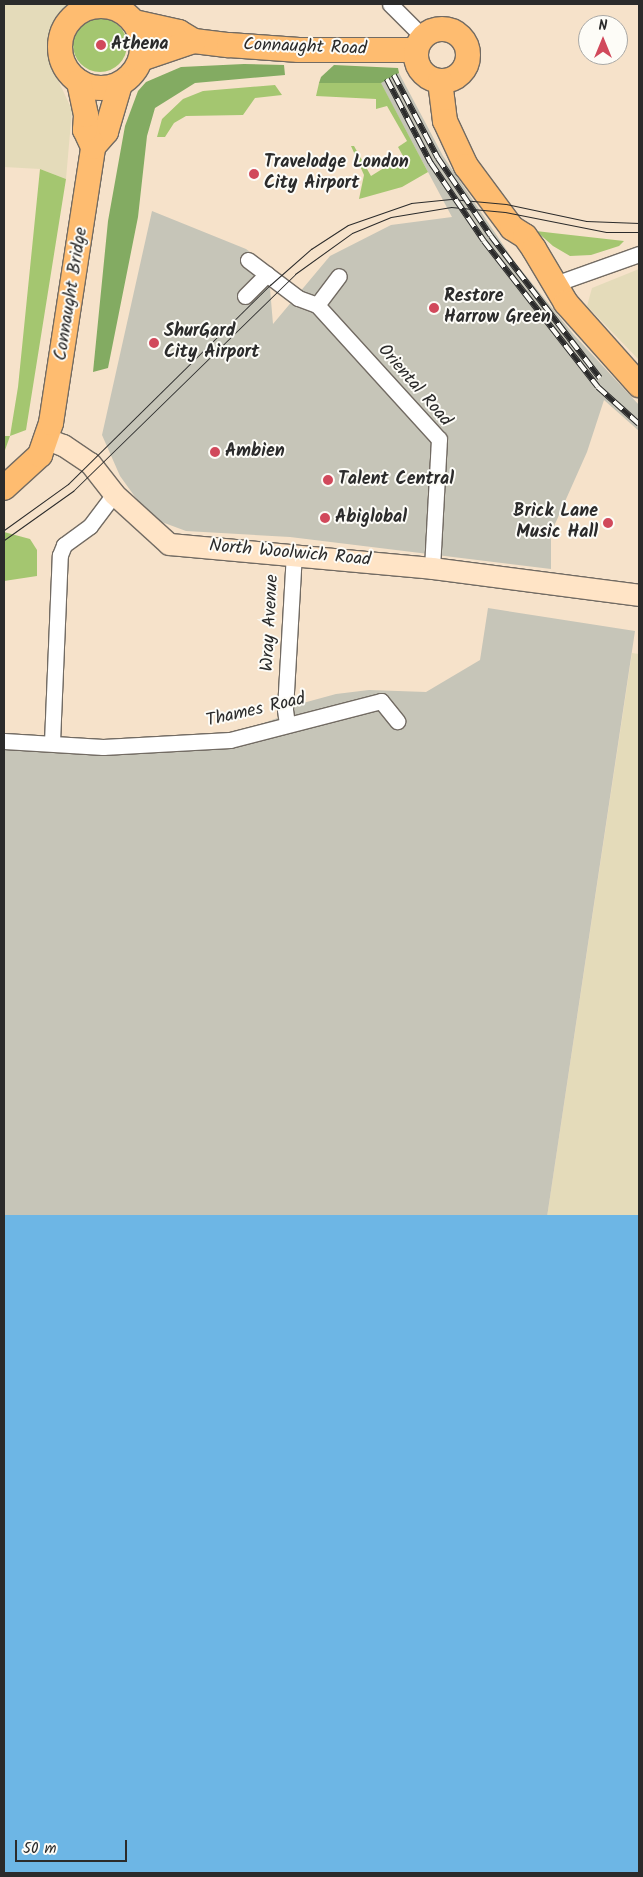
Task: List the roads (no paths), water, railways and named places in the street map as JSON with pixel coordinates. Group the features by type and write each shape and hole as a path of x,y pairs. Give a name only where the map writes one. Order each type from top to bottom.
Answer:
{"main road":[{"path":"108,6 129,13 142,38 140,59 136,69 120,84 92,88 79,82 68,71 61,56 60,40 65,26 78,9 108,6"},
{"name":"Connaught Road","path":"129,13 179,32 194,41 262,49 419,43 443,28 461,37 467,46 467,61 460,74 440,81"},
{"name":"Connaught Road","path":"140,59 194,41"},
{"path":"419,43 416,59 424,74 440,81 445,121 453,143 466,166 512,228 525,236 534,249 552,285 576,317 639,385"},
{"name":"Connaught Bridge","path":"47,439 71,311 93,147 85,130 86,115 79,82"},
{"name":"Connaught Bridge","path":"93,147 106,132 120,84"},
{"path":"4,488 29,468 47,439"}],"street":[{"path":"390,4 419,43"},
{"path":"552,285 639,254"},
{"name":"Oriental Road","path":"248,260 298,298 317,305 439,439 432,568"},
{"path":"245,296 267,274"},
{"path":"317,305 338,276"},
{"name":"North Woolwich Road","path":"47,439 63,445 90,463 114,494 169,544 432,568 639,595"},
{"path":"52,742 60,554 64,545 90,526 114,494"},
{"name":"Wray Avenue","path":"287,724 285,709 294,554"},
{"name":"Thames Road","path":"4,741 52,742 103,747 172,745 230,740 381,701 398,721"}],"water":[{"path":"4,1215 639,1215 639,1873 4,1873"}],"tram line":[{"path":"4,530 68,484 270,285 311,249 348,225 411,203 451,199 506,204 586,221 639,223"},
{"path":"4,540 73,491 295,274 352,233 391,217 451,207 505,212 606,232 639,232"}],"railway":[{"path":"394,75 438,158 491,236 600,378"},
{"path":"387,79 431,163 484,241 598,387 639,424"}],"place":[{"name":"Athena","path":"101,45"},
{"name":"Travelodge London City Airport","path":"254,174"},
{"name":"Restore Harrow Green","path":"434,308"},
{"name":"ShurGard City Airport","path":"154,343"},
{"name":"Ambien","path":"215,452"},
{"name":"Talent Central","path":"328,480"},
{"name":"Abiglobal","path":"325,518"},
{"name":"Brick Lane Music Hall","path":"608,523"}]}
